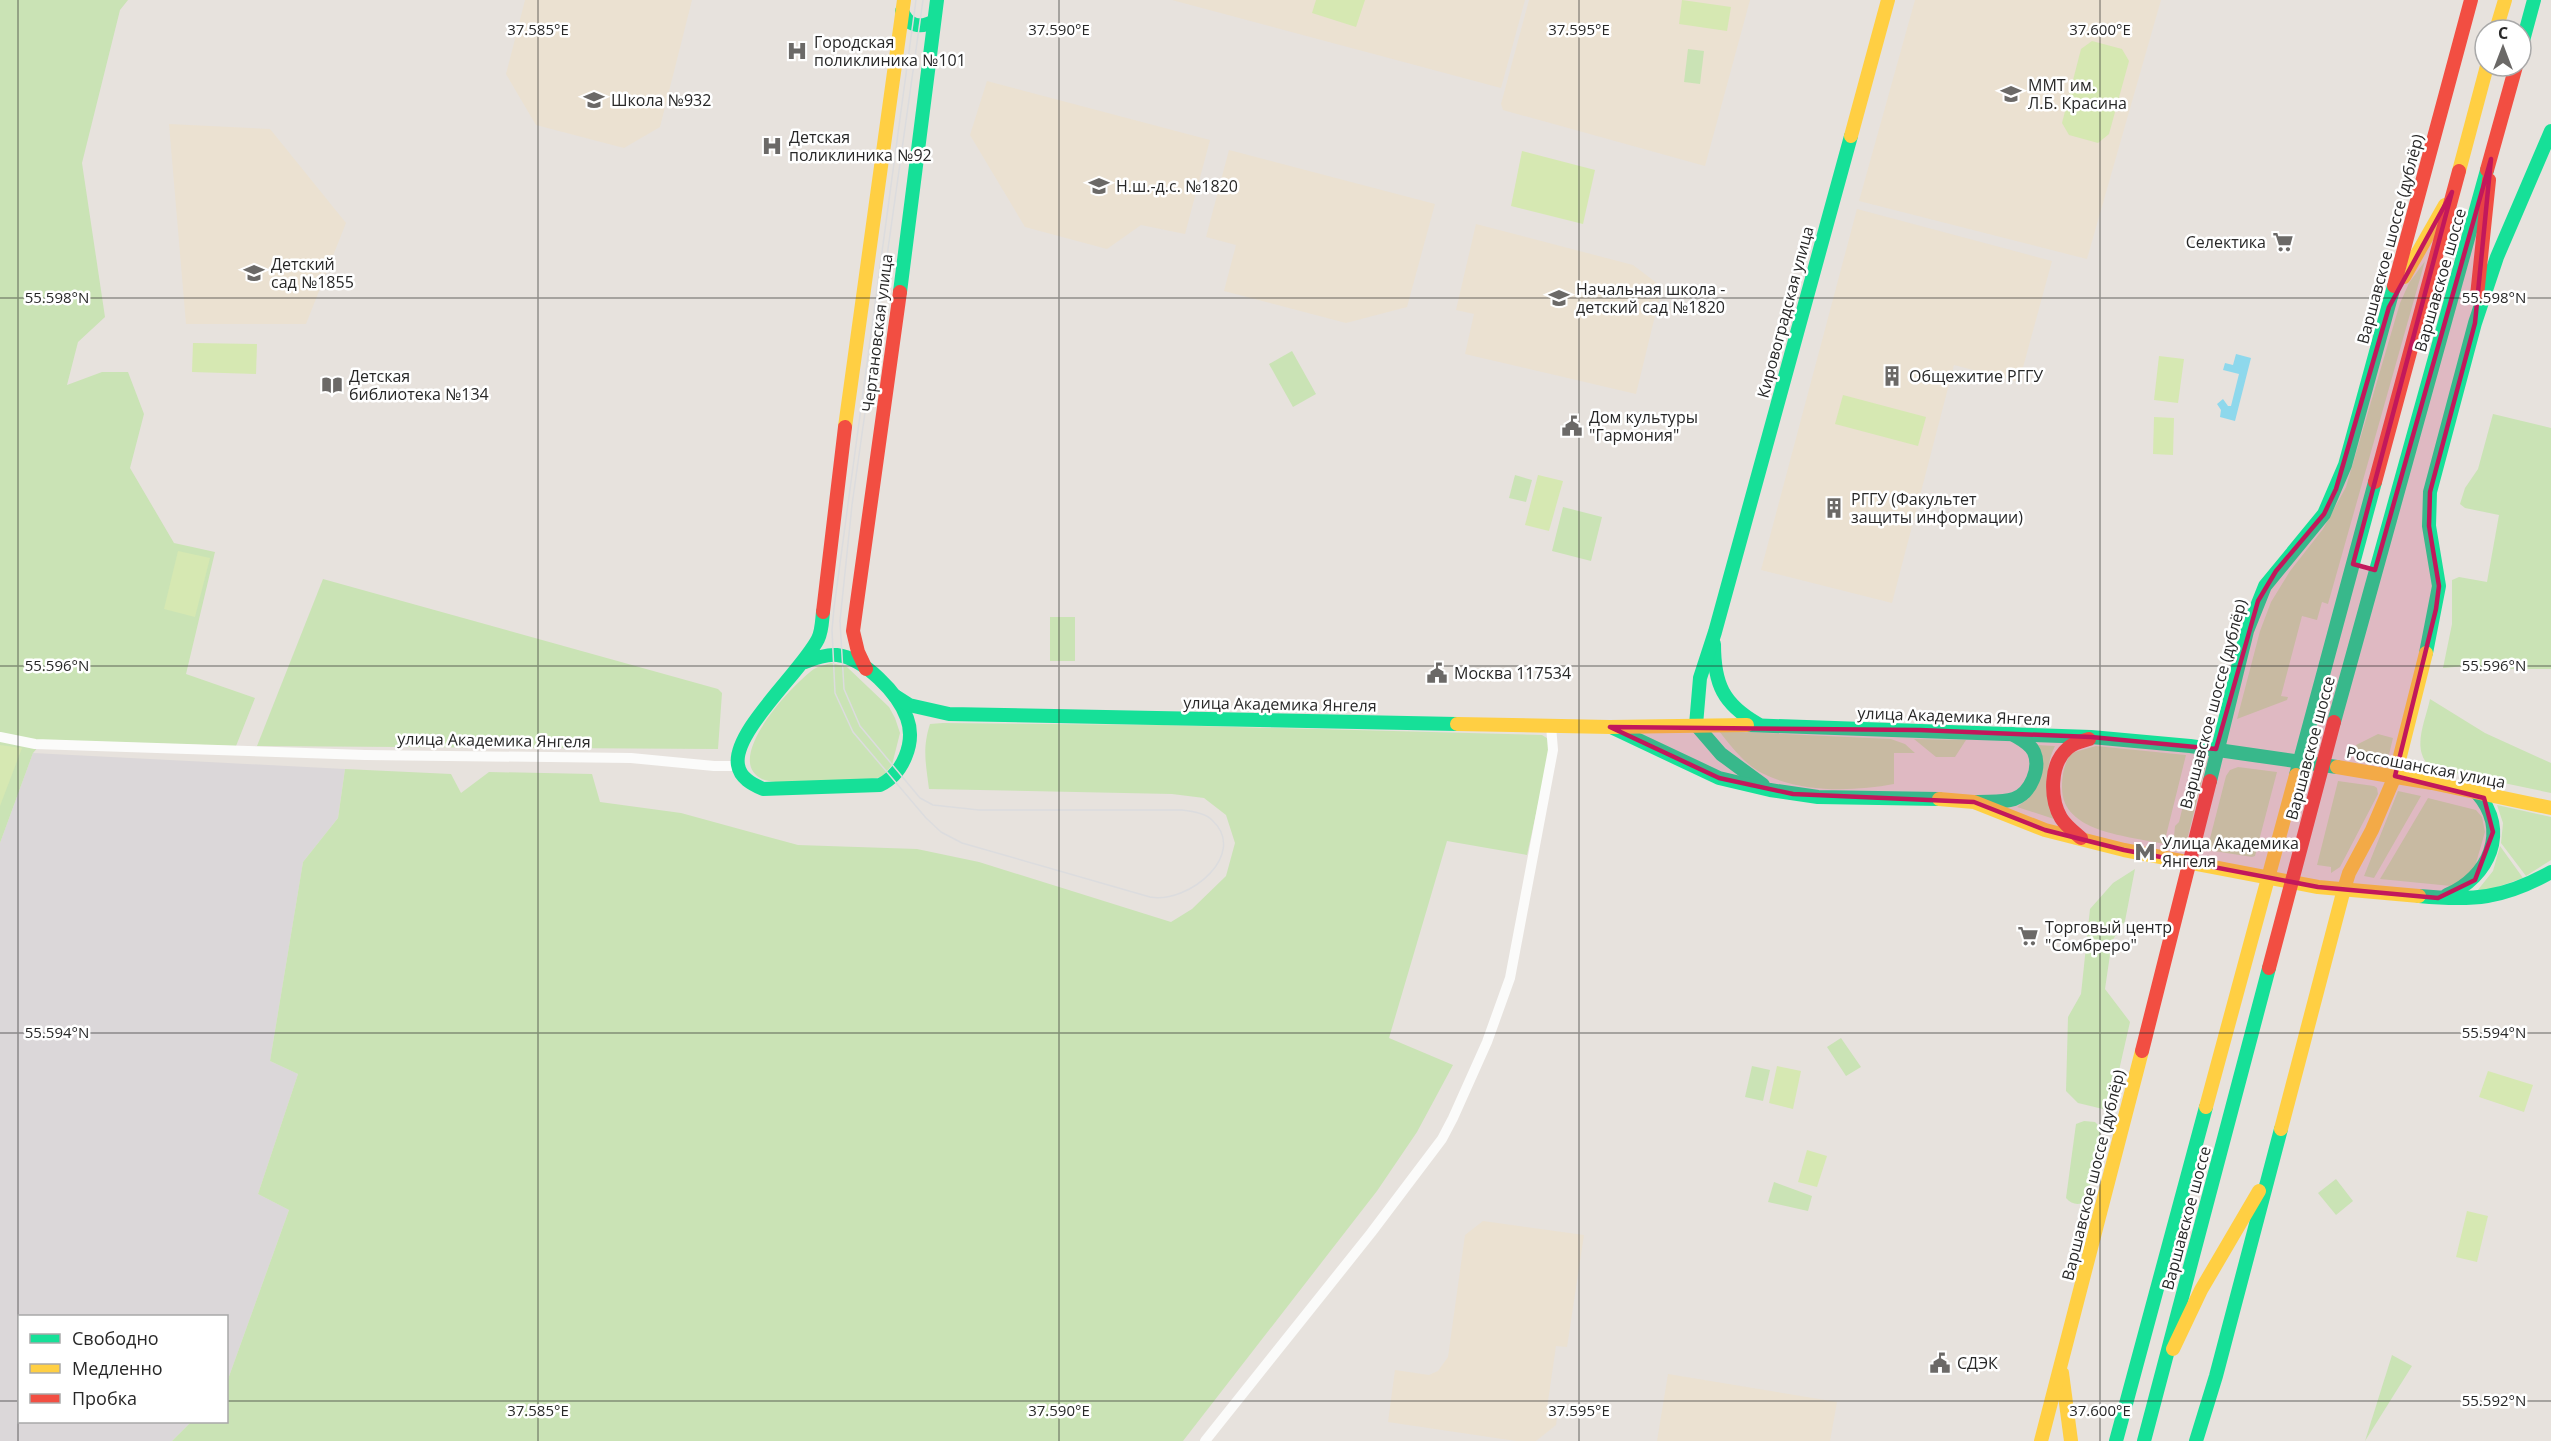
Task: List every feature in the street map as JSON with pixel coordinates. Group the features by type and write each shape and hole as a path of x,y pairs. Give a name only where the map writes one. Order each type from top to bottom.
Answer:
{"main road":[{"name":"Чертановская улица","path":"866,669 858,652 854,631 937,0"},
{"name":"Кировоградская улица","path":"1696,725 1697,686 1715,632 1887,0"},
{"name":"Варшавское шоссе (дублёр)","path":"2041,1441 2100,1220 2247,631 2258,600 2276,571 2324,514 2336,489 2389,307 2471,0"},
{"path":"2500,18 2505,0"},
{"path":"2529,18 2534,0"},
{"name":"Чертановская улица","path":"737,766 737,754 745,735 805,662 820,636 846,422 903,6"},
{"path":"903,6 905,20 913,25 927,26 934,21"},
{"name":"Варшавское шоссе","path":"2116,1441 2484,78"},
{"name":"Варшавское шоссе","path":"2144,1441 2363,615 2513,78"},
{"path":"2196,1441 2344,889 2349,873 2372,830 2395,776 2437,603 2438,576 2428,513 2432,480 2475,323 2497,257 2551,131"},
{"path":"2475,323 2491,159"},
{"path":"2389,307 2452,192"},
{"name":"Кировоградская улица","path":"1715,632 1716,676 1724,696 1742,716 1760,725"},
{"name":"Чертановская улица","path":"805,662 818,657 841,656 866,669 895,696 908,721 909,735 905,760"},
{"path":"895,696 909,705 949,714"},
{"path":"737,766 741,776 749,784 763,789 880,785 893,780 905,760 919,724 927,718 949,714"},
{"name":"улица Академика Янгеля","path":"949,714 1610,727 1760,725 2091,737 2295,759"},
{"path":"1696,725 1721,754 1770,790"},
{"name":"улица Академика Янгеля","path":"1610,727 1719,778 1770,790 1818,797 1937,799 1974,802 2045,830 2188,864 2344,889"},
{"path":"1974,802 2014,799 2028,788 2033,780 2035,754 2030,745 2012,734"},
{"path":"2082,838 2067,826 2057,810 2054,794 2055,772 2061,755 2067,749 2091,737"},
{"name":"Россошанская улица","path":"2295,759 2395,776 2551,808"},
{"path":"2438,898 2466,887 2475,880 2484,867 2491,847 2493,820 2489,806 2477,793"},
{"path":"2344,889 2438,898 2485,898 2505,894 2551,872"},
{"path":"2162,1374 2201,1290 2271,1167"},
{"path":"2061,1364 2071,1441"}],"street":[{"path":"1205,1441 1371,1233 1442,1139 1454,1118 1487,1042 1512,969 1553,750 1551,726"},
{"name":"улица Академика Янгеля","path":"0,737 34,744 250,751 631,758 737,766"}],"highlighted area":[{"path":"2491,159 2475,323 2430,492 2429,526 2439,586 2436,609 2395,776 2484,798 2493,832 2475,880 2438,898 2318,887 2124,850 2045,830 1974,802 1793,794 1719,778 1610,727 1920,730 2091,737 2216,749 2258,601 2276,571 2324,514 2336,489 2389,307 2452,192 2353,564 2375,570"}],"shaded area":[{"name":"Школа №932","path":"525,0 692,0 660,127 624,148 536,125 506,74"},
{"path":"1172,0 1525,0 1501,88"},
{"path":"1529,0 1750,0 1705,166 1503,110 1501,104"},
{"name":"ММТ им. Л.Б. Красина","path":"1915,0 2161,0 2087,259 1859,201"},
{"name":"Н.ш.-д.с. №1820","path":"987,81 1210,140 1185,234 1141,225 1107,249 1025,227 970,135"},
{"name":"Детский сад №1855","path":"169,124 270,129 346,223 306,324 186,324"},
{"path":"1229,150 1435,204 1407,307 1346,323 1224,291 1236,245 1206,237"},
{"path":"1857,209 2052,261 2019,382 1954,365 1892,603 1761,570"},
{"name":"Начальная школа - детский сад №1820","path":"1476,224 1633,265 1662,287 1636,394 1465,354 1474,314 1456,310"},
{"path":"33,753 345,769 338,818 303,862 270,1061 298,1074 258,1194 289,1210 228,1379 228,1315 18,1315 18,1423 190,1423 172,1441 0,1441 0,843"},
{"path":"1483,1221 1584,1235 1567,1347 1556,1346 1547,1408 1558,1410 1556,1425 1536,1441 1516,1441 1388,1422 1395,1370 1429,1375 1438,1371 1448,1357 1465,1235"},
{"path":"1668,1374 1837,1402 1830,1441 1657,1441"}],"green space":[{"path":"0,0 128,0 120,10 82,163 105,317 78,342 67,385 102,372 128,372 144,414 130,468 174,543 215,552 186,674 255,698 236,746 44,740 33,753 0,843"},
{"path":"1316,0 1365,0 1356,27 1312,13"},
{"path":"1682,0 1731,7 1727,31 1679,24"},
{"path":"2092,41 2122,49 2129,61 2109,134 2098,143 2069,135 2062,123 2081,49"},
{"path":"1688,49 1704,51 1700,84 1684,82"},
{"path":"1522,151 1595,170 1583,224 1511,206"},
{"path":"2425,261 2328,604 2322,602 2317,620 2302,616 2281,696 2288,697 2287,700 2237,719 2260,631 2271,602 2290,571 2323,529 2346,487 2400,303 2409,283"},
{"path":"193,343 257,344 256,374 192,372"},
{"path":"1292,351 1316,394 1293,407 1269,364"},
{"path":"2159,356 2184,359 2178,403 2154,400"},
{"path":"1843,395 1926,417 1918,446 1835,424"},
{"path":"2493,414 2551,428 2551,669 2478,669 2478,665 2443,668 2452,624 2452,580 2459,577 2487,582 2499,515 2465,508 2460,504 2465,488 2478,469"},
{"path":"2154,417 2174,418 2173,455 2153,454"},
{"path":"1515,475 1532,480 1526,502 1509,498"},
{"path":"1538,475 1563,481 1549,531 1525,525"},
{"path":"1563,507 1602,517 1591,561 1552,551"},
{"path":"178,551 210,558 195,617 164,609"},
{"path":"323,579 718,689 722,693 718,749 257,746"},
{"path":"1050,617 1075,617 1075,661 1050,661"},
{"path":"831,663 847,667 889,707 900,733 892,765 882,777 871,779 783,783 762,779 752,769 750,755 755,739 778,704 792,689 816,668"},
{"path":"2430,699 2485,733 2551,763 2551,793 2432,768 2425,761 2420,745"},
{"path":"930,724 1162,725 1542,735 1550,740 1527,855 1447,841 1389,1038 1453,1065 1417,1132 1377,1191 1183,1441 172,1441 190,1423 228,1423 228,1379 289,1210 258,1194 298,1074 270,1061 303,862 338,818 345,769 451,774 461,793 489,772 592,774 600,802 681,813 798,845 917,849 979,862 1171,922 1192,909 1226,876 1235,843 1226,815 1204,798 1172,794 929,789 925,756"},
{"path":"1719,731 1891,739 1905,744 1915,753 1894,753 1894,784 1842,789 1807,787 1773,778 1758,771 1742,758"},
{"path":"2378,734 2393,738 2387,763 2364,759 2354,751 2357,749 2356,745"},
{"path":"1914,739 1966,740 1955,757 1936,757"},
{"path":"0,745 22,748 0,806"},
{"path":"2038,745 2055,746 2048,773 2054,819 2017,807 2029,798"},
{"path":"2096,746 2186,755 2164,844 2100,830 2073,815 2065,803 2062,788 2065,766 2071,753"},
{"path":"2195,756 2204,757 2207,760 2186,844 2183,847 2173,846 2175,826 2179,822"},
{"path":"2238,767 2277,772 2255,856 2252,857 2207,850 2226,776 2230,770"},
{"path":"2338,781 2374,786 2378,794 2340,867 2331,873 2331,867 2317,865"},
{"path":"2398,791 2421,796 2374,878 2364,876"},
{"path":"2428,798 2476,810 2482,817 2485,832 2474,870 2468,878 2451,886 2380,879"},
{"path":"2497,805 2551,817 2551,860 2526,876 2501,843 2503,823"},
{"path":"2500,846 2523,878 2489,890 2477,891 2493,871"},
{"path":"2135,869 2125,921 2112,941 2105,989 2130,1022 2115,1088 2107,1110 2078,1103 2066,1091 2068,1017 2081,994 2090,909 2113,883"},
{"path":"1841,1038 1861,1067 1846,1076 1827,1047"},
{"path":"1752,1066 1770,1070 1763,1101 1745,1097"},
{"path":"1777,1066 1801,1071 1793,1109 1769,1103"},
{"path":"2488,1071 2533,1085 2524,1112 2479,1097"},
{"path":"2084,1121 2095,1122 2101,1128 2087,1202 2075,1204 2066,1198 2076,1124"},
{"path":"1807,1150 1827,1156 1817,1187 1798,1182"},
{"path":"2336,1179 2353,1201 2336,1215 2318,1193"},
{"path":"1774,1182 1812,1196 1808,1211 1768,1202"},
{"path":"2467,1211 2488,1216 2477,1262 2456,1257"},
{"path":"2392,1355 2412,1366 2365,1441"}],"water":[{"path":"2236,354 2251,358 2235,421 2220,417 2221,410 2217,404 2223,399 2228,406 2231,406 2239,374 2223,370 2225,363 2233,365"}],"tram line":[{"path":"916,0 834,608 832,630 835,693 853,732 926,818 941,832 962,843 1150,897 1165,897 1181,893 1197,885 1210,874 1219,861 1223,847 1222,833 1206,816 1182,810 979,810 933,805 920,798 860,726 844,689 840,621 852,505 923,0"}],"traffic: fast":[{"path":"900,292 937,0"},
{"path":"2529,18 2534,0"},
{"path":"902,11 915,25 924,25 934,21"},
{"path":"2426,653 2439,586 2429,526 2430,492 2475,323 2497,257 2551,131"},
{"path":"1696,725 1700,678 1715,632 1851,136"},
{"path":"2334,722 2487,170"},
{"path":"2210,781 2247,631 2265,586 2324,514 2345,465 2394,286"},
{"path":"2296,775 2375,482"},
{"path":"805,662 829,655 847,658 879,678 896,698 907,718 910,737 906,756 888,780 880,785 763,789 747,780 739,770 739,751 746,736 756,719 810,652 818,639 823,612"},
{"path":"1714,644 1716,671 1723,691 1736,709 1758,724"},
{"path":"895,696 909,705 949,714 1457,724"},
{"path":"1696,725 1721,754 1763,785"},
{"path":"1747,725 2091,737 2190,746 2337,767"},
{"path":"1613,728 1719,778 1770,790 1818,797 1939,799"},
{"path":"1976,802 2014,799 2030,786 2036,765 2034,752 2012,734"},
{"path":"2447,895 2474,877 2484,865 2490,852 2493,837 2492,822 2487,808 2477,793"},
{"path":"2419,896 2456,898 2487,896 2518,888 2551,872"},
{"path":"2144,1441 2269,968"},
{"path":"2116,1441 2206,1107"},
{"path":"2196,1441 2216,1376 2281,1129"}],"traffic: slow":[{"path":"845,427 904,0"},
{"path":"1851,136 1888,0"},
{"path":"2500,18 2505,0"},
{"path":"2459,171 2484,78"},
{"path":"2404,277 2445,205"},
{"path":"2281,1129 2344,889 2349,873 2372,830 2395,776 2426,653"},
{"path":"1457,724 1610,727 1747,725"},
{"path":"2337,767 2432,783 2551,808"},
{"path":"2206,1107 2296,775"},
{"path":"1939,799 1974,802 2045,830 2124,850 2318,887 2419,896"},
{"path":"2041,1441 2142,1051"},
{"path":"2173,1349 2201,1290 2259,1191"},
{"path":"2062,1373 2071,1441"}],"traffic: jam":[{"path":"2394,286 2471,0"},
{"path":"2487,170 2513,78"},
{"path":"2375,482 2459,171"},
{"path":"2477,296 2489,180"},
{"path":"866,669 858,652 853,631 900,292"},
{"path":"823,612 845,427"},
{"path":"2269,968 2334,722"},
{"path":"2081,838 2061,818 2057,810 2053,782 2057,763 2062,755 2072,745 2089,739"},
{"path":"2142,1051 2210,781"}],"place":[{"name":"Городская поликлиника №101","path":"797,51"},
{"name":"ММТ им. Л.Б. Красина","path":"2011,94"},
{"name":"Школа №932","path":"594,100"},
{"name":"Детская поликлиника №92","path":"772,146"},
{"name":"Н.ш.-д.с. №1820","path":"1099,186"},
{"name":"Селектика","path":"2283,242"},
{"name":"Детский сад №1855","path":"254,273"},
{"name":"Начальная школа - детский сад №1820","path":"1559,298"},
{"name":"Общежитие РГГУ","path":"1892,376"},
{"name":"Детская библиотека №134","path":"332,385"},
{"name":"Дом культуры \"Гармония\"","path":"1572,426"},
{"name":"РГГУ (Факультет защиты информации)","path":"1834,508"},
{"name":"Москва 117534","path":"1437,673"},
{"name":"Улица Академика Янгеля","path":"2145,852"},
{"name":"Торговый центр \"Сомбреро\"","path":"2028,936"},
{"name":"СДЭК","path":"1940,1363"}]}
